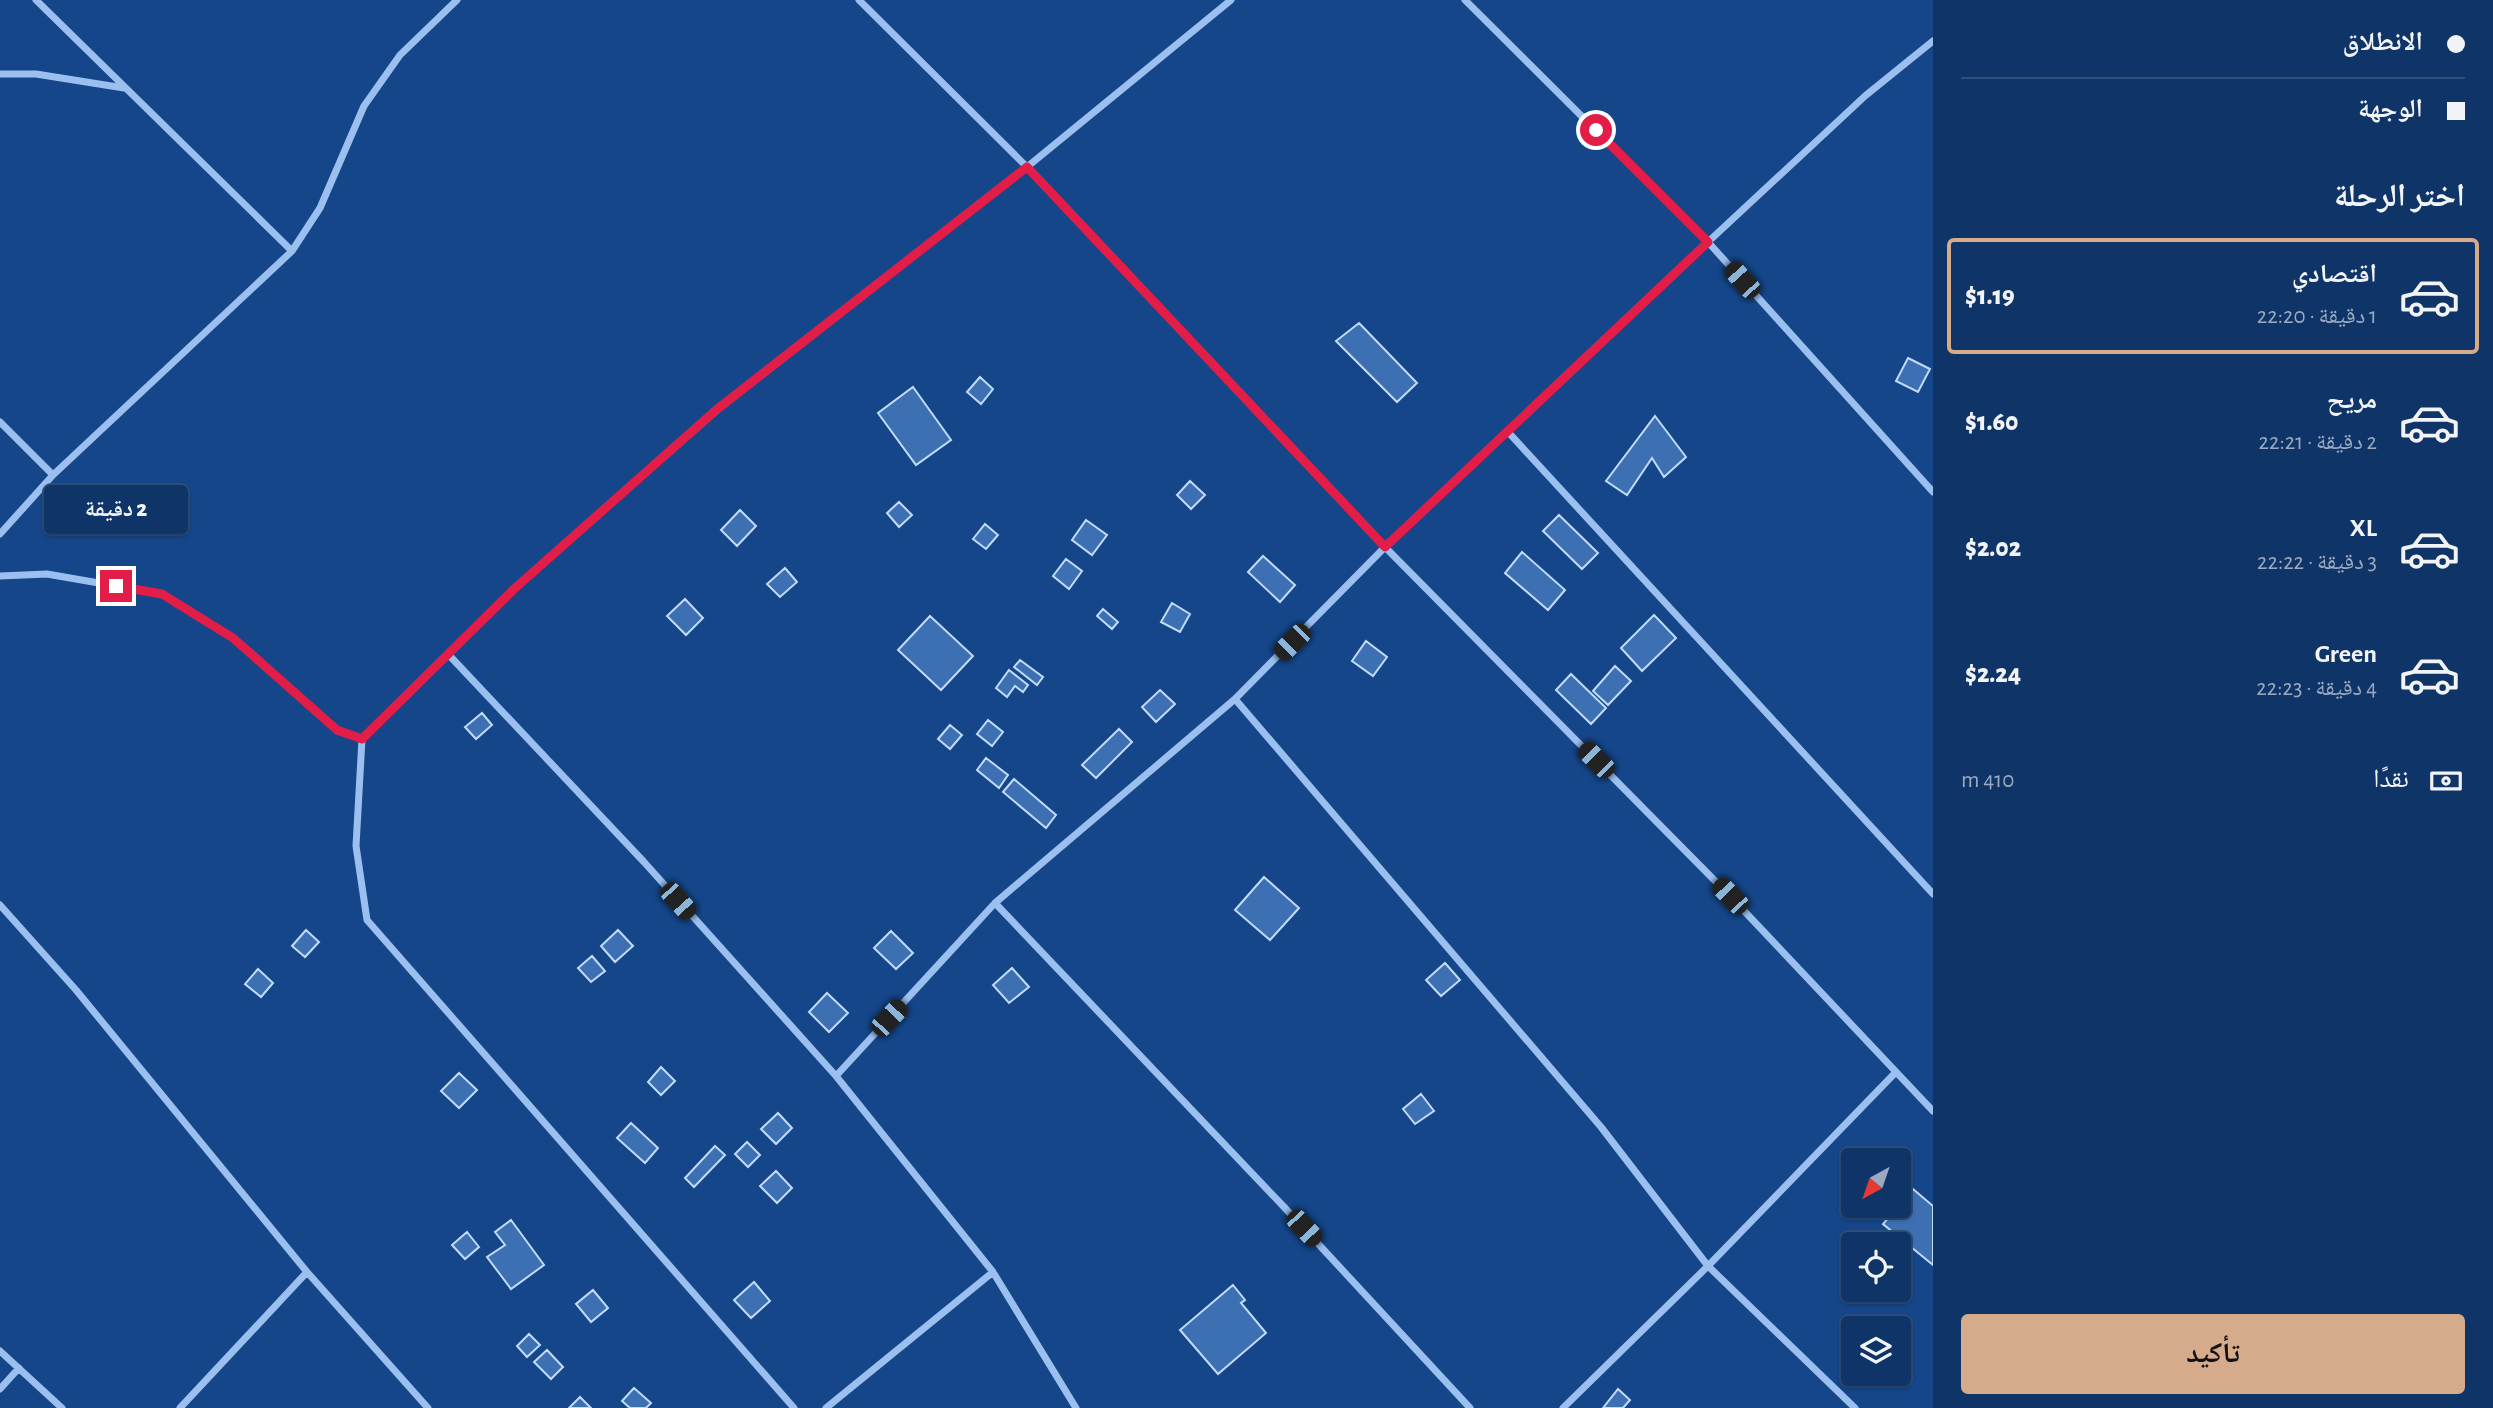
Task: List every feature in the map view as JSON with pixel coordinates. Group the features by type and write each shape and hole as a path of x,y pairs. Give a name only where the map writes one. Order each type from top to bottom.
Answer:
{"street":[{"path":"36,0 292,251"},
{"path":"0,534 53,475 292,251 320,208 364,106 400,55 457,0"},
{"path":"859,0 1027,167 1385,547 1730,896 1933,1111"},
{"path":"794,1408 367,920 356,846 362,739 514,589 716,410 1027,167 1231,0"},
{"path":"1465,0 1708,242 1933,492"},
{"path":"836,1076 995,903 1235,699 1385,547 1509,433 1708,242 1865,96 1933,41"},
{"path":"0,74 36,74 125,88"},
{"path":"0,422 53,475"},
{"path":"1509,433 1933,894"},
{"path":"0,576 47,574 162,594 233,638 337,730 362,739"},
{"path":"448,654 644,862 836,1076 993,1272 1076,1408"},
{"path":"1235,699 1601,1128 1708,1266 1855,1408"},
{"path":"995,903 1285,1208 1470,1408"},
{"path":"0,905 76,989 307,1272 428,1408"},
{"path":"1563,1408 1708,1266 1895,1073"},
{"path":"180,1408 307,1272"},
{"path":"826,1408 993,1272"},
{"path":"0,1351 62,1408"},
{"path":"0,1389 19,1368"}],"building":[{"path":"1359,323 1417,383 1397,402 1336,341"},
{"path":"1908,358 1930,369 1918,392 1896,381"},
{"path":"980,377 993,389 981,404 967,392"},
{"path":"913,387 951,440 916,465 878,413"},
{"path":"1655,416 1686,457 1664,477 1652,458 1627,495 1606,481"},
{"path":"1190,481 1205,495 1191,509 1177,495"},
{"path":"899,502 912,515 899,527 887,513"},
{"path":"740,510 756,526 737,546 721,530"},
{"path":"1559,515 1598,553 1582,569 1543,531"},
{"path":"1086,520 1107,535 1092,555 1072,540"},
{"path":"985,524 998,535 986,549 973,539"},
{"path":"1522,552 1565,590 1548,610 1505,573"},
{"path":"1263,556 1295,585 1280,602 1248,572"},
{"path":"1066,559 1082,571 1069,589 1053,576"},
{"path":"785,568 797,582 780,597 767,584"},
{"path":"685,599 703,618 686,635 667,616"},
{"path":"1172,603 1190,614 1180,632 1161,622"},
{"path":"1103,609 1118,622 1112,629 1097,616"},
{"path":"1654,615 1676,638 1642,671 1621,648"},
{"path":"930,616 973,656 941,690 898,650"},
{"path":"1366,641 1387,657 1373,676 1352,661"},
{"path":"1020,660 1043,677 1037,685 1014,667"},
{"path":"1615,666 1631,681 1608,705 1593,691"},
{"path":"1009,670 1028,685 1023,692 1015,686 1007,697 996,688"},
{"path":"1571,674 1606,708 1591,724 1556,690"},
{"path":"1160,690 1175,704 1156,722 1142,707"},
{"path":"482,713 492,725 476,739 465,727"},
{"path":"988,720 1003,732 992,746 977,734"},
{"path":"950,725 962,735 950,749 938,739"},
{"path":"1119,729 1132,742 1096,778 1082,765"},
{"path":"986,758 1008,775 999,788 977,770"},
{"path":"1014,779 1056,815 1046,828 1003,792"},
{"path":"1264,877 1299,908 1270,940 1235,910"},
{"path":"306,930 319,942 305,957 292,946"},
{"path":"618,930 633,946 615,962 601,946"},
{"path":"891,931 913,953 896,969 874,948"},
{"path":"592,956 605,971 591,982 578,968"},
{"path":"1445,963 1460,980 1441,996 1426,980"},
{"path":"1012,968 1029,987 1009,1003 993,985"},
{"path":"258,969 273,983 261,997 245,984"},
{"path":"827,993 848,1013 829,1032 809,1012"},
{"path":"661,1067 675,1081 661,1095 648,1082"},
{"path":"459,1073 477,1090 459,1108 441,1091"},
{"path":"1421,1094 1434,1111 1415,1124 1403,1109"},
{"path":"778,1113 792,1128 776,1144 761,1129"},
{"path":"631,1123 658,1148 645,1163 617,1138"},
{"path":"747,1142 760,1155 748,1167 735,1154"},
{"path":"715,1146 725,1155 694,1187 685,1178"},
{"path":"776,1171 792,1188 777,1203 760,1186"},
{"path":"1913,1189 1933,1206 1933,1265 1911,1247 1911,1232 1893,1232 1883,1224 1888,1218 1911,1218"},
{"path":"511,1220 544,1265 511,1289 487,1257 505,1245 495,1232"},
{"path":"467,1232 479,1247 465,1259 452,1245"},
{"path":"754,1282 770,1301 751,1318 734,1300"},
{"path":"1233,1285 1245,1300 1241,1303 1266,1333 1218,1374 1180,1330"},
{"path":"593,1290 608,1308 591,1322 576,1304"},
{"path":"529,1334 540,1345 527,1357 517,1346"},
{"path":"547,1350 563,1367 551,1379 534,1362"},
{"path":"634,1388 651,1403 646,1408 630,1408 622,1401"},
{"path":"1618,1389 1630,1400 1623,1408 1603,1408"},
{"path":"580,1397 591,1408 569,1408"}],"route":[{"path":"116,586 162,594 233,638 337,730 362,739 514,589 716,410 1027,167 1385,547 1509,433 1708,242 1596,130"}]}
